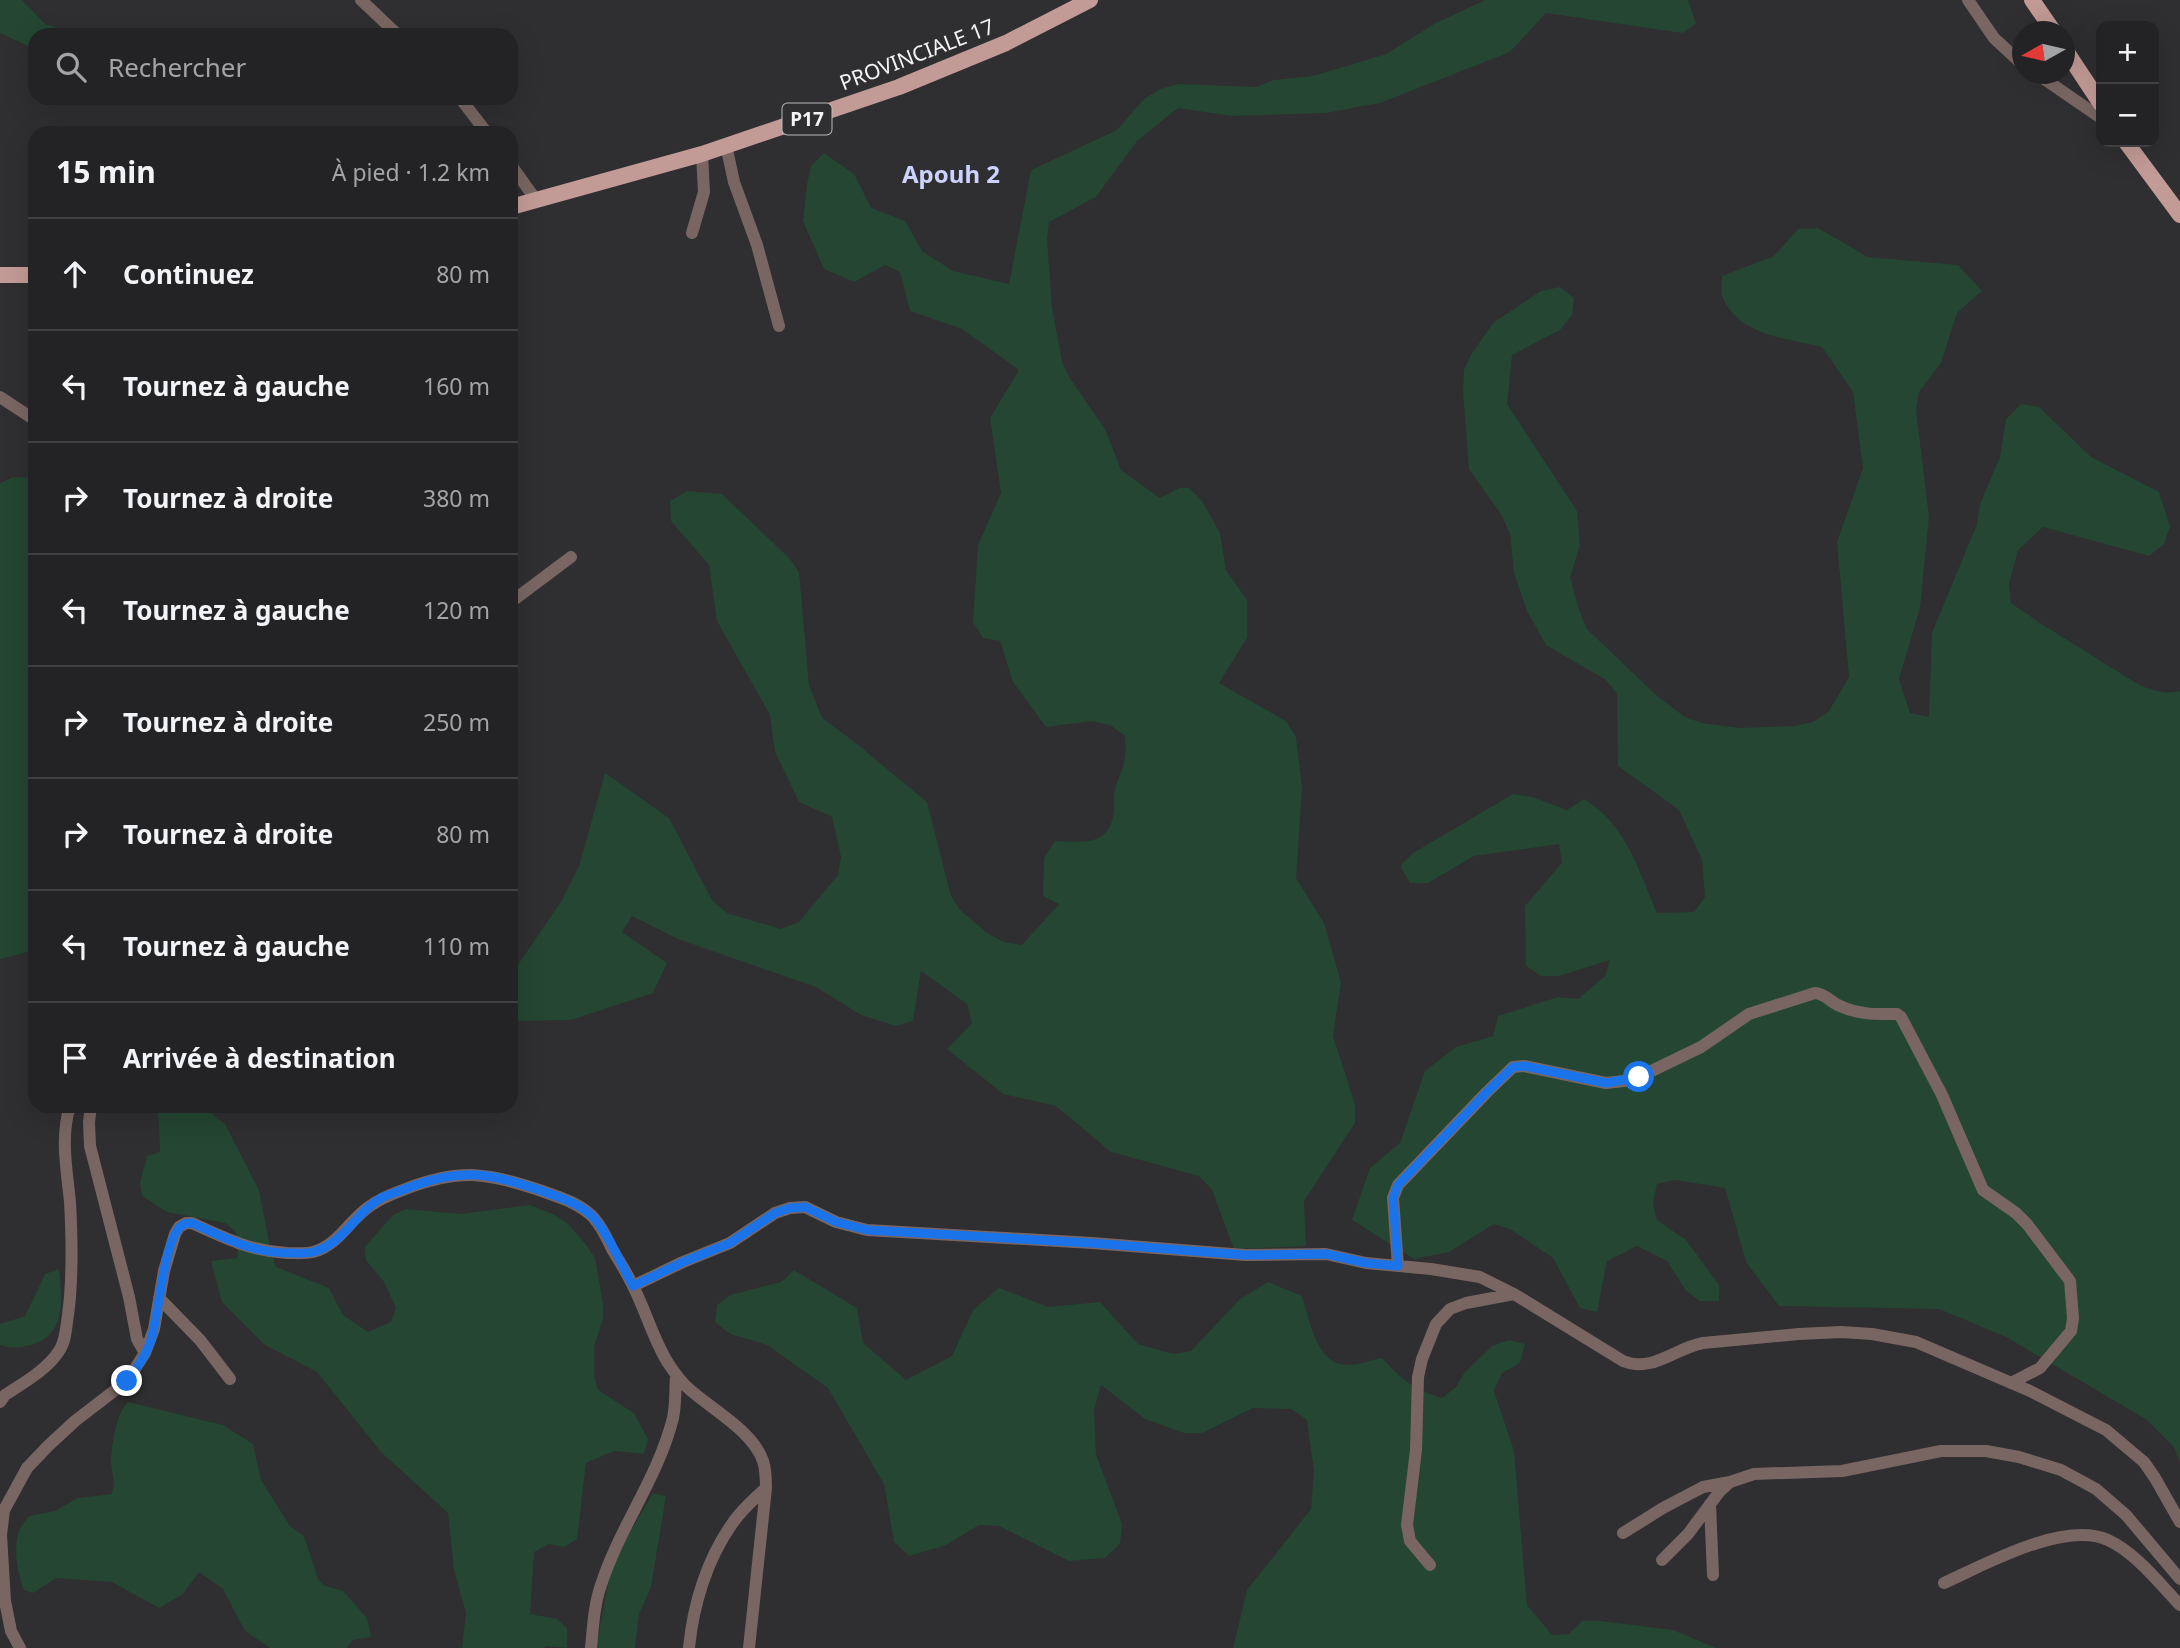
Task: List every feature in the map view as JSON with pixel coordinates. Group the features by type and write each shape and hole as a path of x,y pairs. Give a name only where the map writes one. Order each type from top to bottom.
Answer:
{"main road":[{"name":"PROVINCIALE 17","path":"518,205 702,154 829,112 959,64 1090,0"},
{"path":"2036,1 2048,21"},
{"path":"2075,65 2096,96"},
{"path":"2130,147 2180,215"},
{"path":"0,275 28,275"}],"street":[{"path":"360,0 390,28"},
{"path":"1968,0 1994,38 2012,55"},
{"path":"2052,84 2096,115"},
{"path":"465,105 482,126"},
{"path":"726,145 734,182 757,245 779,326"},
{"path":"692,233 704,192 702,154"},
{"path":"518,175 536,200"},
{"path":"0,397 28,416"},
{"path":"518,597 571,557"},
{"path":"1398,1266 1393,1198 1398,1185 1513,1067 1524,1066 1606,1083 1624,1081 1639,1077 1705,1044 1749,1014 1802,996 1820,993 1836,1005 1860,1013 1897,1014 1901,1017 1942,1095 1983,1190 2027,1224 2070,1281 2073,1318 2071,1331 2040,1368 2011,1383"},
{"path":"0,1402 5,1395 50,1362 59,1351 64,1338 69,1304 70,1266 70,1203 65,1144 68,1113"},
{"path":"90,1113 90,1146 129,1297 137,1339 145,1353"},
{"path":"20,1648 11,1631 5,1601 2,1512 34,1461 75,1421 127,1381 138,1367 154,1329 164,1271 179,1227 192,1223 250,1248 271,1252 311,1253 325,1248 344,1233 368,1207 384,1197 437,1177 471,1173 487,1175 570,1201 582,1207 595,1219 633,1286 665,1358 676,1375 687,1388 732,1423 762,1458 766,1488 749,1648"},
{"path":"633,1286 730,1243 775,1213 801,1206 836,1222 867,1230 1245,1255 1326,1254 1366,1263 1480,1277 1514,1294 1632,1365 1651,1364 1689,1345 1703,1343 1799,1334 1872,1334 1916,1342 2011,1383 2106,1430 2144,1462 2180,1521"},
{"path":"1430,1565 1410,1541 1407,1525 1416,1450 1418,1377 1422,1359 1436,1324 1450,1309 1466,1303 1514,1294"},
{"path":"159,1298 200,1340 230,1379"},
{"path":"591,1648 600,1585 666,1442 674,1414 676,1375"},
{"path":"1623,1533 1663,1508 1703,1488 1744,1476 1765,1472 1842,1471 1941,1451 1986,1451 2019,1457 2061,1470 2096,1489 2126,1515 2180,1579"},
{"path":"1662,1560 1688,1534 1730,1482"},
{"path":"690,1648 699,1596 716,1553 732,1522 766,1488"},
{"path":"1710,1504 1713,1575"},
{"path":"1944,1583 2044,1540 2092,1536 2107,1539 2129,1553 2180,1605"}],"green space":[{"path":"0,0 22,0 45,24 57,28 28,28 28,46 0,33"},
{"path":"1485,0 1688,0 1696,24 1682,33 1546,13 1510,52 1380,103 1326,113 1232,116 1178,108 1137,141 1096,197 1049,222 1047,239 1052,307 1062,361 1069,377 1105,429 1121,470 1160,498 1179,488 1189,488 1202,501 1220,533 1226,570 1247,600 1247,638 1219,683 1286,721 1296,737 1302,788 1296,878 1324,923 1341,982 1333,1036 1355,1104 1355,1123 1304,1201 1306,1246 1234,1249 1212,1190 1199,1176 1111,1152 1056,1106 1003,1094 947,1049 972,1023 967,1004 921,971 913,1021 896,1026 861,1015 816,987 678,939 632,916 622,932 667,963 653,993 571,1020 518,1021 518,965 562,900 579,866 605,773 669,818 712,900 727,913 781,929 799,922 838,875 841,857 832,817 799,802 775,752 770,715 717,621 709,565 671,521 670,501 687,491 722,494 789,558 799,572 809,685 822,718 927,802 951,896 960,910 987,933 1004,942 1022,945 1059,904 1043,896 1044,858 1055,841 1093,840 1101,837 1111,823 1114,792 1125,758 1125,736 1110,725 1092,721 1046,727 1013,682 1000,641 983,638 973,622 978,545 1001,493 990,418 1019,370 962,329 910,311 900,272 885,265 854,282 824,269 803,221 811,166 824,153 854,174 871,208 905,221 922,251 953,271 1009,284 1031,170 1117,130 1144,99 1160,89 1178,84 1256,87 1274,80 1313,76 1386,54 1434,24"},
{"path":"1818,228 1868,257 1958,265 1982,291 1957,313 1941,363 1919,392 1916,410 1929,517 1920,608 1899,679 1910,713 1929,717 1932,633 1977,524 1980,504 2000,457 2006,419 2021,404 2039,407 2091,457 2159,492 2170,527 2164,544 2149,556 2043,527 2018,550 2009,584 2011,603 2040,623 2136,683 2157,691 2180,691 2180,1463 2174,1447 2147,1420 2006,1337 1939,1309 1779,1306 1746,1262 1725,1188 1675,1180 1657,1184 1653,1203 1657,1220 1686,1240 1719,1285 1719,1301 1700,1301 1686,1291 1667,1261 1637,1246 1607,1261 1597,1312 1580,1308 1553,1258 1510,1229 1494,1224 1449,1252 1414,1259 1352,1220 1370,1168 1400,1143 1425,1071 1456,1047 1493,1036 1498,1016 1558,997 1578,999 1605,976 1610,960 1559,976 1541,976 1526,966 1525,906 1562,863 1559,844 1474,856 1428,883 1410,883 1400,866 1413,853 1513,794 1532,797 1567,810 1584,799 1611,821 1621,835 1657,913 1694,912 1705,897 1702,860 1679,810 1618,766 1617,694 1606,680 1546,645 1527,611 1514,573 1510,534 1502,516 1469,469 1464,370 1472,353 1494,322 1541,291 1560,287 1574,298 1572,315 1560,330 1512,355 1507,404 1577,511 1580,545 1570,578 1587,629 1656,695 1685,717 1702,723 1739,728 1795,726 1813,722 1829,711 1849,677 1837,542 1863,468 1853,392 1822,347 1780,338 1752,328 1730,310 1723,298 1721,287 1722,276 1774,256 1798,229"},
{"path":"13,477 28,478 28,952 0,959 0,483"},
{"path":"158,1113 210,1113 225,1124 259,1190 276,1267 329,1288 343,1315 368,1332 391,1322 396,1308 384,1282 366,1260 365,1247 393,1215 406,1209 461,1214 530,1205 555,1215 568,1224 587,1246 595,1258 603,1303 603,1318 594,1347 594,1376 598,1390 634,1413 648,1439 644,1454 614,1451 586,1463 577,1539 564,1547 549,1544 534,1552 530,1614 557,1619 567,1628 567,1648 462,1648 466,1613 454,1570 448,1513 381,1452 317,1372 265,1345 222,1302 211,1261 238,1258 236,1232 225,1223 167,1212 142,1196 140,1183 147,1156 160,1152"},
{"path":"59,1269 61,1305 55,1327 49,1335 40,1342 27,1346 0,1345 0,1324 25,1316 45,1274"},
{"path":"794,1270 857,1308 863,1343 906,1380 952,1356 973,1310 999,1288 1048,1307 1100,1302 1138,1344 1173,1354 1191,1351 1240,1299 1268,1282 1302,1296 1316,1340 1328,1358 1348,1365 1382,1358 1409,1383 1442,1398 1456,1387 1465,1372 1492,1346 1509,1340 1525,1344 1520,1363 1502,1373 1494,1391 1514,1451 1527,1605 1552,1635 1569,1634 1582,1621 1600,1621 1673,1630 1716,1648 1233,1648 1247,1590 1311,1509 1314,1472 1307,1420 1291,1409 1253,1408 1202,1433 1184,1433 1145,1419 1101,1385 1094,1410 1096,1455 1122,1524 1120,1544 1105,1558 1069,1561 999,1526 979,1525 946,1545 909,1556 894,1542 884,1484 828,1388 767,1345 730,1334 715,1322 717,1305 730,1295 781,1282"},
{"path":"128,1402 223,1425 253,1444 261,1480 290,1526 304,1536 318,1579 325,1586 343,1591 367,1618 371,1637 353,1640 347,1648 270,1648 245,1631 223,1589 199,1572 183,1594 159,1608 112,1582 56,1578 33,1593 24,1590 17,1561 16,1545 20,1529 29,1516 55,1511 78,1498 111,1494 114,1485 111,1461 113,1438 121,1413"},
{"path":"653,1493 666,1496 651,1587 639,1614 635,1648 596,1648 612,1563"}],"district":[{"name":"Apouh 2","path":"951,175"}],"route":[{"path":"127,1381 138,1367 150,1343 164,1271 175,1234 179,1227 186,1223 192,1223 250,1248 271,1252 311,1253 325,1248 344,1233 368,1207 384,1197 437,1177 471,1173 536,1189 582,1207 595,1219 633,1286 730,1243 775,1213 801,1206 836,1222 867,1230 1245,1255 1326,1254 1366,1263 1398,1266 1393,1198 1398,1185 1513,1067 1519,1065 1606,1083 1639,1077"}]}
